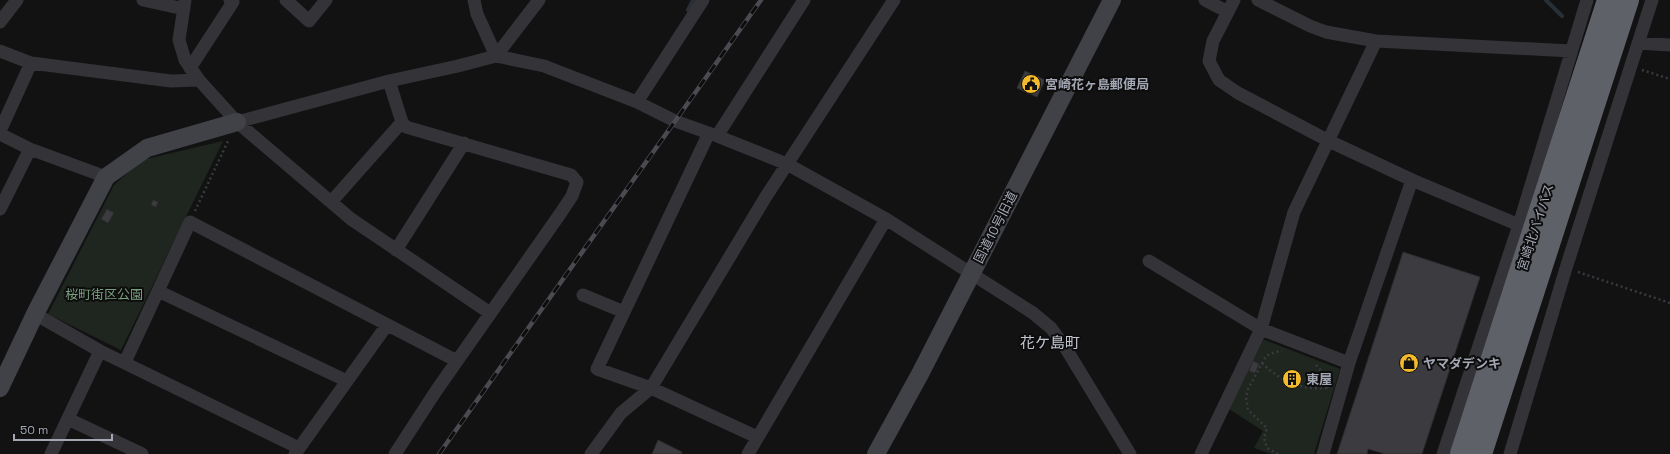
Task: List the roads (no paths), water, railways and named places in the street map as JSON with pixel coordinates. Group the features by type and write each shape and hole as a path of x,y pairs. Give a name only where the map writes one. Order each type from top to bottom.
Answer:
{"highway":[{"name":"宮崎北バイパス","path":"1461,454 1608,0"},
{"name":"宮崎北バイパス","path":"1481,454 1628,0"}],"street":[{"path":"0,22 18,0"},
{"path":"143,0 184,5 179,40 185,60 199,80 238,122 351,219 490,313"},
{"path":"190,68 233,2 230,0"},
{"path":"286,0 309,21 326,0"},
{"path":"474,0 477,14 496,56"},
{"path":"496,56 539,0"},
{"path":"637,102 703,0"},
{"path":"758,437 651,388 597,369 713,134 804,0"},
{"path":"591,454 621,413 651,388 787,164 894,0"},
{"path":"1205,0 1228,12"},
{"path":"1234,0 1213,41 1209,61 1219,80 1238,93 1329,140 1412,180 1519,225"},
{"path":"1258,0 1310,26 1326,32 1376,41 1571,51"},
{"path":"1443,454 1519,225 1587,0"},
{"path":"1510,454 1566,268 1652,0"},
{"name":"国道10号旧道","path":"876,454 920,374 1108,1"},
{"path":"1200,454 1261,330 1294,212 1376,41"},
{"path":"1638,43 1670,45"},
{"path":"0,51 31,63 171,81 199,80"},
{"path":"0,388 35,314 106,177 147,148 389,81 496,56 544,66 637,102 675,121 713,134 787,164 886,219 1033,313 1051,328 1065,347 1130,454"},
{"path":"31,63 0,132 30,148 106,177"},
{"path":"389,81 402,122 406,127 571,175 577,182 572,196 560,214 490,313 395,454"},
{"path":"331,202 402,122"},
{"path":"396,250 464,144"},
{"path":"0,209 30,148"},
{"path":"1323,454 1349,363 1412,180"},
{"path":"748,454 886,219"},
{"path":"125,362 190,222 457,361"},
{"path":"1149,261 1261,330 1349,363"},
{"path":"158,291 347,381"},
{"path":"583,295 624,312"},
{"path":"35,314 100,350 297,451 387,325"},
{"path":"51,454 100,350"},
{"path":"68,419 142,454"}],"waterway":[{"path":"688,10 693,0"},
{"path":"1546,0 1562,16"}],"railway":[{"path":"439,454 761,0"}],"place":[{"name":"宮崎花ヶ島郵便局","path":"1031,84"},
{"name":"ヤマダデンキ","path":"1409,363"},
{"name":"東屋","path":"1292,379"}],"district":[{"name":"花ケ島町","path":"1050,343"}],"park label":[{"name":"桜町街区公園","path":"104,294"}]}
